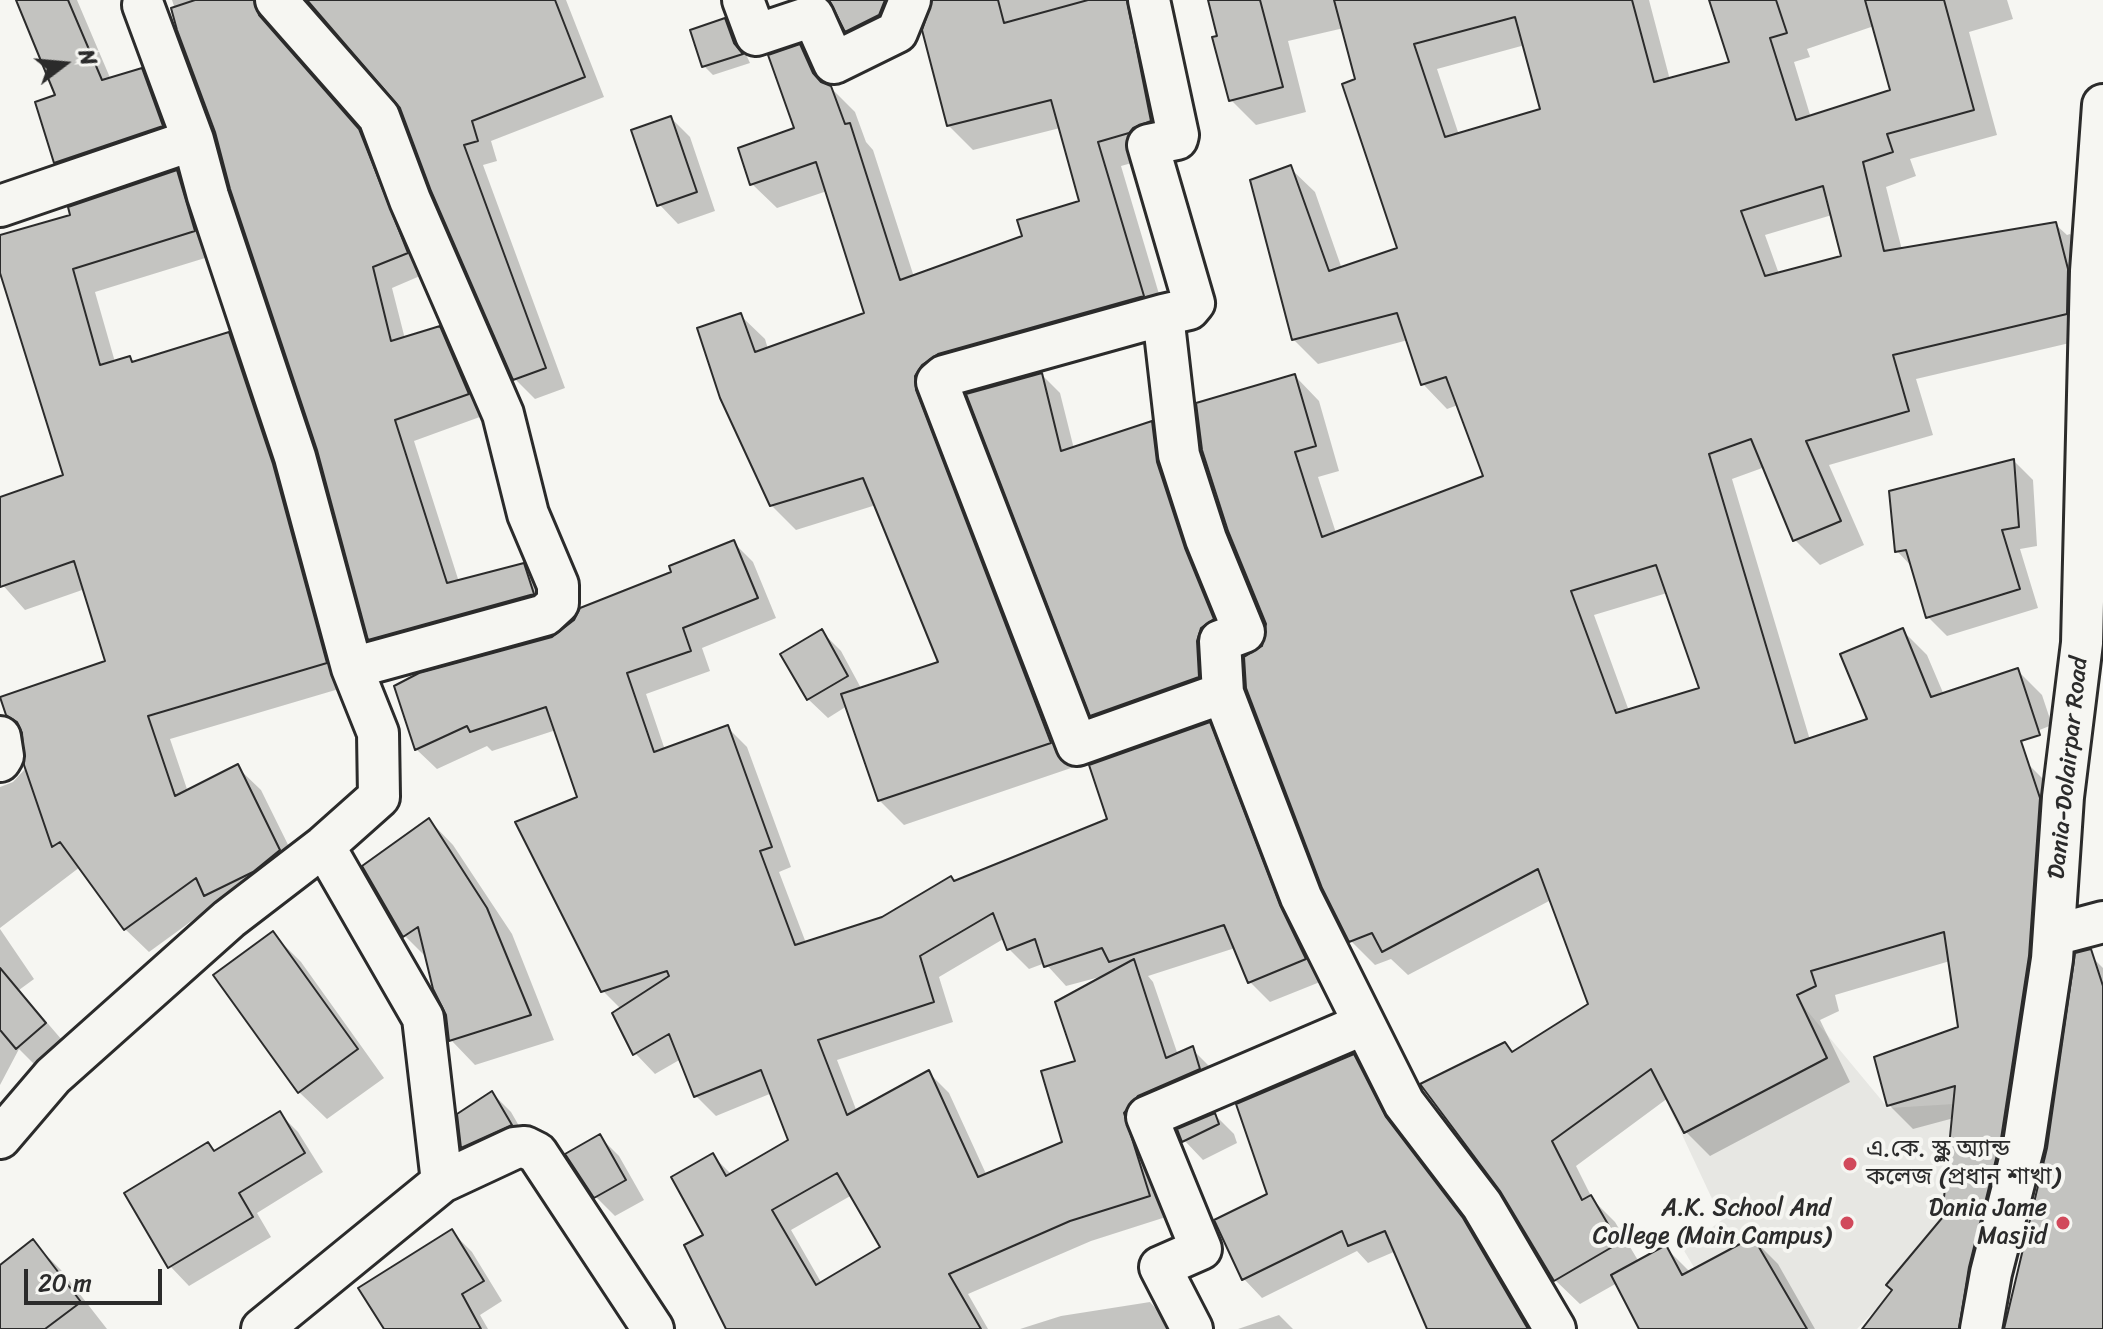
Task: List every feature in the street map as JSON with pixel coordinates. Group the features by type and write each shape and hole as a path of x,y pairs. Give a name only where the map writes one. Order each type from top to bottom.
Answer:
{"street":[{"path":"276,0 379,117 410,200 503,414 528,514 558,585 558,603 545,615 352,668"},
{"path":"743,0 756,35 813,16 834,63 897,32 910,0"},
{"path":"1149,0 1178,135 1174,140 1148,145 1194,303 1189,309 944,376 937,382 1077,745 1223,693"},
{"path":"0,1138 53,1076 229,919 324,846 379,797 378,733 352,668 295,457 147,2"},
{"name":"Dania-Dolairpar Road","path":"1981,1329 1991,1273 2024,1144 2054,935 2063,797 2092,634 2091,271 2103,105"},
{"path":"0,206 193,140"},
{"path":"1163,315 1179,455 1206,539 1244,632 1220,641 1223,693 1301,897 1404,1103 1482,1205 1555,1329"},
{"path":"0,737 3,756 0,761"},
{"path":"324,846 423,1018 442,1182"},
{"path":"2054,935 2103,922"},
{"path":"1188,1328 1160,1267 1201,1249 1147,1117 1364,1024"},
{"path":"262,1329 442,1182 515,1148 525,1147 537,1153 653,1329"}],"shaded area":[{"name":"এ.কে. স্কুল অ্যান্ড কলেজ (প্রধান শাখা)","path":"1800,1002 1888,1108 1953,1104 2014,1086 1981,1313 1902,1268 1883,1302 1857,1329 1731,1329 1683,1249 1722,1220 1655,1077"}],"building":[{"path":"16,0 68,0 102,80 142,68 163,126 54,163 35,102 55,95"},
{"path":"195,0 254,0 259,15 359,129 408,253 373,267 391,341 440,326 469,394 395,420 447,583 524,563 534,594 368,640 317,450 230,189 215,132 171,8"},
{"path":"307,0 555,0 585,77 472,121 478,141 464,145 546,368 513,380 431,191 400,108"},
{"path":"829,0 885,0 879,15 845,32"},
{"path":"932,0 998,0 1004,23 1088,0 1127,0 1151,121 1133,128 1129,133 1098,142 1144,296 938,354 922,365 915,376 916,390 1051,743 878,801 841,694 938,662 863,478 770,506 720,398 697,328 741,313 755,352 864,313 816,162 750,185 738,148 794,128 768,55 800,44 813,73 821,82 831,86 845,124 850,123 900,280 1022,236 1017,220 1079,201 1051,100 947,126 922,30"},
{"path":"1208,0 1260,0 1283,87 1229,101 1212,37 1217,36"},
{"path":"1334,0 1632,0 1654,82 1729,62 1709,0 1776,0 1787,33 1770,38 1796,120 1890,90 1865,0 1944,0 1974,110 1887,134 1893,152 1863,162 1884,251 2056,222 2068,269 2067,314 1893,355 1909,411 1806,441 1841,521 1793,541 1751,439 1709,454 1795,743 1867,719 1840,654 1903,628 1931,697 2018,668 2040,735 2021,741 2040,798 2029,956 2001,1139 1969,1267 1959,1329 1862,1329 1892,1290 1886,1285 1942,1218 1955,1086 1887,1106 1874,1057 1958,1027 1944,932 1811,971 1816,986 1797,995 1827,1058 1684,1133 1651,1069 1552,1141 1582,1200 1591,1195 1619,1243 1554,1281 1500,1191 1420,1084 1505,1042 1512,1052 1588,1004 1538,869 1382,952 1372,933 1349,942 1322,888 1246,688 1244,657 1262,646 1266,624 1228,531 1202,450 1196,403 1295,374 1316,446 1295,452 1322,537 1483,476 1446,377 1421,385 1397,313 1292,340 1250,180 1291,165 1329,271 1397,248 1342,84 1355,79","holes":["1515,17 1540,109 1445,137 1414,44","1823,186 1841,256 1765,276 1741,211","1656,565 1699,688 1616,713 1571,591"]},
{"path":"725,18 734,43 743,54 702,67 690,30"},
{"path":"671,116 697,192 657,206 631,130"},
{"path":"177,170 195,231 73,269 100,365 130,356 132,362 229,332 273,464 327,663 148,716 175,796 238,764 280,850 253,872 204,896 196,878 124,930 60,842 52,847 24,765 22,733 17,722 6,715 0,697 105,661 74,561 0,587 0,497 63,475 0,273 0,235 70,215 68,207"},
{"path":"1042,373 1061,451 1152,421 1157,462 1185,548 1214,619 1201,628 1197,641 1199,677 1090,716 966,394"},
{"path":"2014,459 2019,527 2002,530 2020,589 1926,618 1906,550 1895,552 1889,491"},
{"path":"734,540 758,598 683,628 691,651 627,673 654,752 728,725 772,847 760,851 795,945 882,917 951,876 954,881 1107,819 1089,765 1210,722 1280,905 1306,959 1248,983 1224,925 1109,962 1102,948 1044,967 1035,939 1007,950 993,913 920,956 934,1002 818,1040 847,1115 929,1070 978,1177 1062,1142 1041,1071 1075,1061 1055,1002 1134,959 1166,1058 1193,1046 1200,1069 1138,1096 1124,1113 1150,1196 1070,1221 949,1274 981,1329 726,1329 684,1245 703,1235 671,1177 713,1153 726,1176 788,1140 761,1070 694,1097 669,1034 633,1055 612,1013 669,976 667,971 601,992 515,822 577,797 546,707 470,732 467,726 415,750 394,686 419,673 552,637 574,620 580,608 671,572 669,566","holes":["837,1173 880,1247 816,1285 772,1210"]},
{"path":"822,629 848,676 807,700 780,654"},
{"path":"429,818 487,908 531,1015 449,1041 446,1015 433,989 418,927 403,937 362,866"},
{"path":"273,931 358,1049 298,1093 213,975"},
{"name":"Dania Jame Masjid","path":"2091,949 2103,986 2103,1329 2004,1329 2047,1148 2075,953"},
{"path":"0,968 46,1023 16,1049 0,1030"},
{"path":"1354,1054 1386,1117 1463,1218 1528,1329 1427,1329 1385,1231 1348,1246 1342,1231 1242,1280 1214,1220 1267,1194 1236,1104"},
{"path":"492,1091 512,1125 461,1148 457,1114"},
{"path":"280,1111 305,1153 239,1193 253,1217 168,1268 124,1193 208,1142 214,1151"},
{"path":"1215,1113 1219,1124 1182,1142 1177,1129"},
{"path":"600,1134 626,1180 594,1198 565,1154"},
{"path":"452,1229 484,1281 462,1294 481,1329 384,1329 358,1288"},
{"path":"1753,1237 1807,1329 1639,1329 1611,1275 1666,1245 1682,1275"},
{"path":"33,1239 81,1302 45,1329 0,1329 0,1265"}],"place":[{"name":"এ.কে. স্কুল অ্যান্ড কলেজ (প্রধান শাখা)","path":"1850,1164"},
{"name":"A.K. School And College (Main Campus)","path":"1847,1223"},
{"name":"Dania Jame Masjid","path":"2063,1223"}]}
